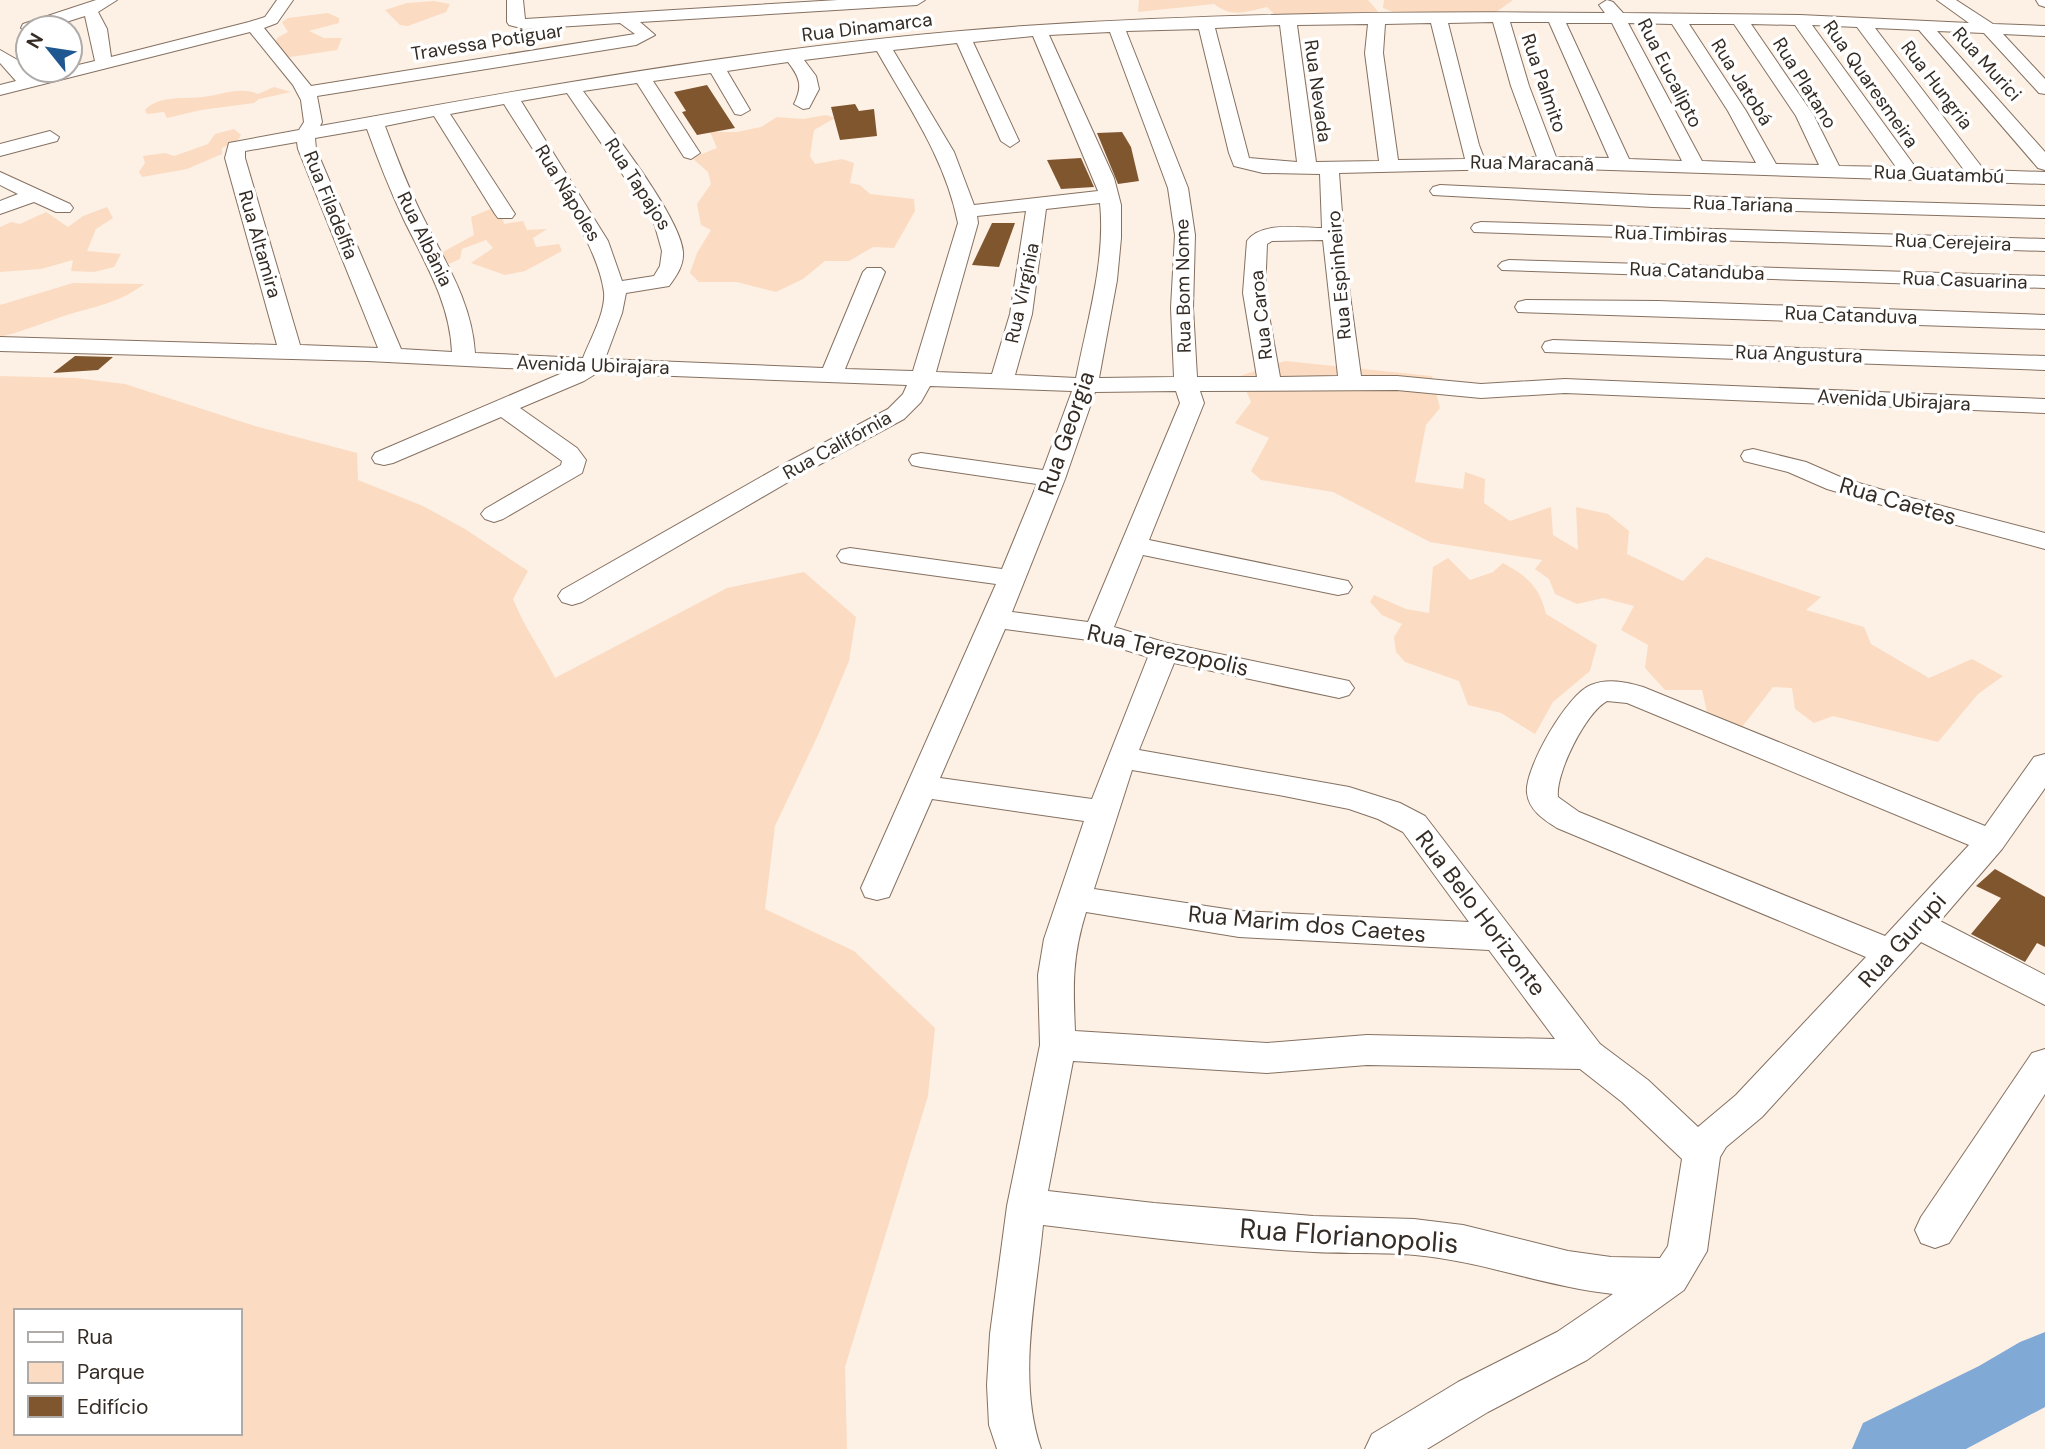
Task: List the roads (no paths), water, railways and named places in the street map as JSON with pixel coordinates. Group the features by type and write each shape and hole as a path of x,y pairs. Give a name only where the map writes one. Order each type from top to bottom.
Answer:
{"street":[{"path":"76,14 109,0"},
{"path":"576,0 578,21"},
{"path":"633,19 639,0"},
{"path":"514,8 514,22 524,24 633,19 698,7 917,0"},
{"path":"1376,0 1385,20 1374,53 1392,164 1440,191 1481,228 1509,266 1534,325 1553,346 1549,376 1552,387"},
{"name":"Rua Eucalipto","path":"1604,0 1617,17 1695,167"},
{"path":"1945,0 1988,28 2045,89"},
{"path":"84,70 255,26 271,20 281,6"},
{"path":"89,10 102,33 100,47 105,65"},
{"path":"1438,17 1464,131 1476,163"},
{"name":"Rua Dinamarca","path":"247,143 642,77 882,45 1039,30 1116,26 1134,19 1206,23 1438,17 1617,17 1800,20 2045,31"},
{"name":"Rua Palmito","path":"1500,17 1520,86 1549,162"},
{"path":"1555,17 1622,165"},
{"name":"Rua Jatobá","path":"1677,18 1737,111 1770,170"},
{"name":"Travessa Potiguar","path":"307,92 636,40 647,35 633,19"},
{"name":"Rua Platano","path":"1739,19 1805,116 1832,171"},
{"name":"Rua Nevada","path":"1288,20 1290,51 1301,103 1307,167"},
{"name":"Rua Quaresmeira","path":"1800,20 1909,172"},
{"name":"Rua Hungria","path":"1861,22 1978,175"},
{"name":"Rua Maracanã","path":"1206,23 1238,153 1241,162 1253,167 1549,162 1832,171"},
{"name":"Rua Murici","path":"1923,25 2045,164"},
{"path":"255,26 266,45 296,76 307,92"},
{"name":"Rua Bom Nome","path":"1098,632 1192,403 1186,385 1182,308 1185,235 1178,188 1116,26"},
{"name":"Rua Georgia","path":"877,888 995,619 1052,479 1086,385 1111,239 1109,196 1104,178 1039,30"},
{"path":"961,37 968,46 1010,141"},
{"name":"Rua Califórnia","path":"572,596 793,469 896,414 913,397 923,377 968,223 964,197 949,157 920,104 882,45"},
{"path":"793,57 807,76 810,89 803,104"},
{"path":"716,67 741,110"},
{"path":"642,77 691,153"},
{"path":"0,90 23,84"},
{"name":"Rua Tapajos","path":"572,87 663,219 673,239 673,264 661,281 614,291"},
{"name":"Rua Filadelfia","path":"307,92 313,121 305,135 314,170 394,356"},
{"name":"Rua Nápoles","path":"510,98 598,241 614,291"},
{"path":"439,110 505,214"},
{"name":"Rua Albânia","path":"374,122 407,204 458,308 464,335 464,358"},
{"path":"0,150 50,136"},
{"name":"Rua Altamira","path":"247,143 234,149 235,158 291,353"},
{"name":"Rua Espinheiro","path":"1329,167 1338,300 1350,383"},
{"path":"1808,171 1860,239 1932,359"},
{"name":"Rua Guatambú","path":"1832,171 2045,178"},
{"path":"0,178 63,208"},
{"name":"Rua Tariana","path":"1440,191 2045,212"},
{"path":"0,208 33,195"},
{"path":"966,211 1109,196"},
{"name":"Rua Virgínia","path":"1002,382 1021,314 1037,205"},
{"name":"Rua Timbiras","path":"1481,228 1860,239"},
{"name":"Rua Caroa","path":"1269,383 1254,293 1257,241 1268,235 1333,234"},
{"name":"Rua Cerejeira","path":"1860,239 2045,245"},
{"name":"Rua Catanduba","path":"1509,266 1884,277"},
{"path":"832,373 874,272"},
{"name":"Rua Casuarina","path":"1884,277 2045,282"},
{"path":"384,458 576,376 592,366 611,313 614,291"},
{"name":"Rua Catanduva","path":"1526,307 1658,308 2045,322"},
{"name":"Avenida Ubirajara","path":"0,344 464,358 592,366 832,373 1086,385 1350,383 1430,385 1481,391 1552,387 2045,406"},
{"name":"Rua Angustura","path":"1553,346 2045,363"},
{"path":"494,514 573,468 575,460 503,407"},
{"name":"Rua Caetes","path":"1753,456 1797,467 1836,484 1869,494 2045,541"},
{"path":"921,460 1052,479"},
{"path":"1134,545 1338,587"},
{"path":"850,556 1010,578"},
{"name":"Rua Terezopolis","path":"995,619 1098,632 1164,652 1339,688"},
{"path":"1019,1449 1011,1425 1008,1385 1026,1206 1058,1045 1055,975 1061,939 1101,813 1164,652"},
{"path":"1891,953 1568,820 1548,807 1541,796 1542,783 1584,703 1597,692 1610,690 1633,694 1990,841"},
{"name":"Rua Belo Horizonte","path":"1121,758 1274,783 1345,798 1399,814 1414,824 1587,1054 1635,1091 1702,1154"},
{"name":"Rua Gurupi","path":"1702,1154 1713,1136 1749,1106 1917,924 1990,841 2045,765"},
{"path":"923,787 1101,813"},
{"name":"Rua Marim dos Caetes","path":"1074,898 1239,923 1499,937"},
{"path":"1917,924 2045,991"},
{"path":"1058,1045 1267,1058 1367,1050 1587,1054"},
{"path":"1935,1230 2045,1064"},
{"path":"1387,1449 1473,1397 1572,1346 1670,1277 1687,1251 1702,1154"},
{"name":"Rua Florianopolis","path":"1026,1206 1154,1221 1313,1234 1414,1237 1463,1243 1568,1269 1611,1275 1670,1277"}],"waterway":[{"path":"1889,1449 2005,1391 2045,1366"}]}
